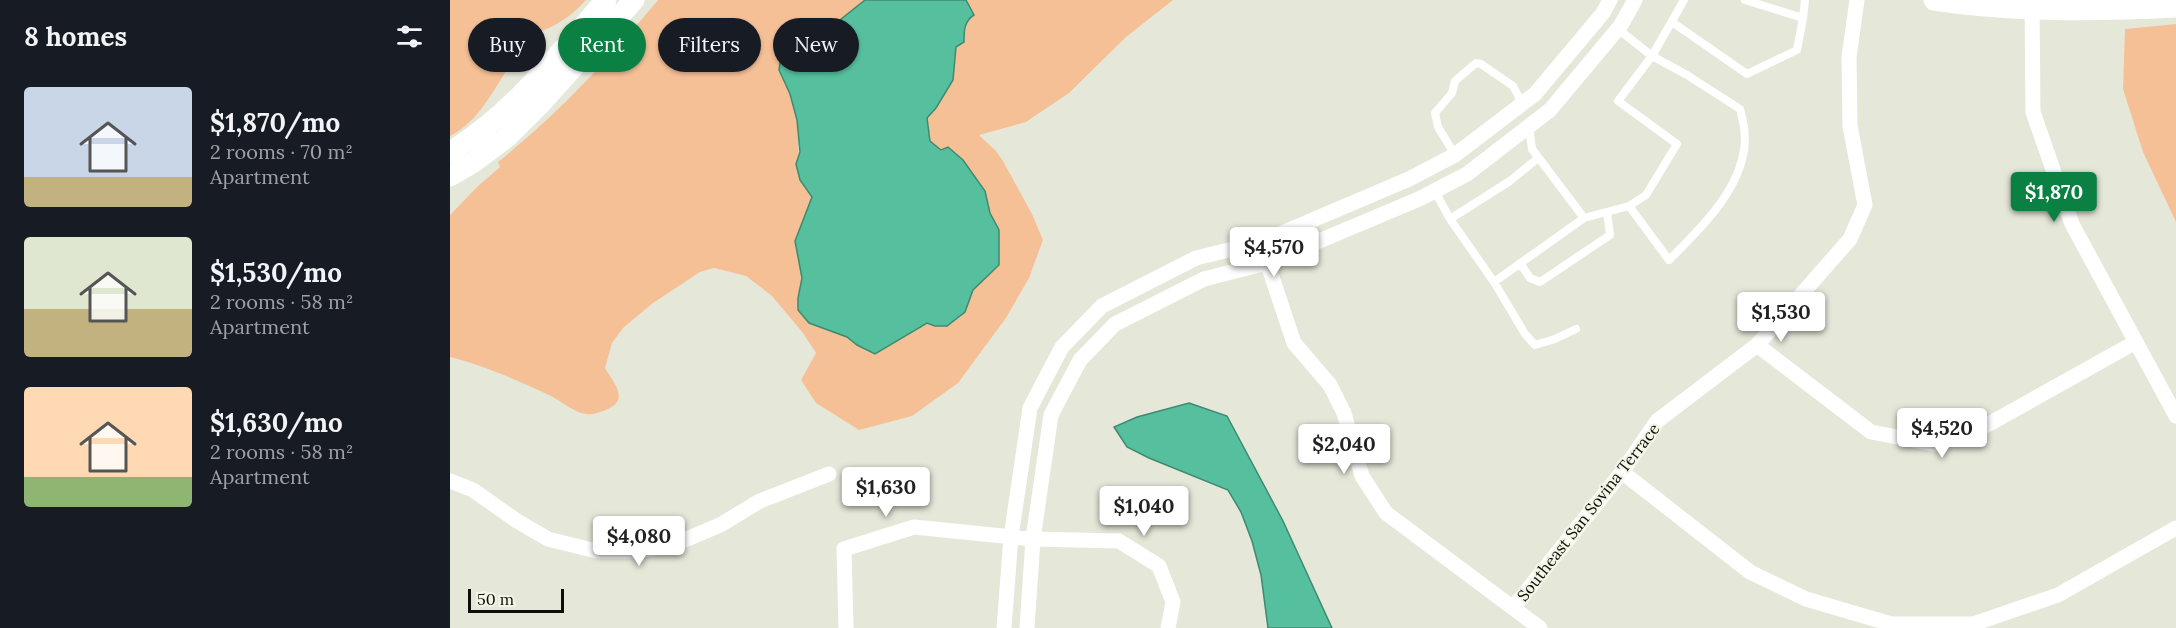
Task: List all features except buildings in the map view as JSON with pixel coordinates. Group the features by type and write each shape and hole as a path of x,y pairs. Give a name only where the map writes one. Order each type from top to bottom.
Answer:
{"street":[{"path":"450,152 492,121 527,88 606,0"},
{"path":"450,176 474,162 507,137 542,102 634,0"},
{"path":"1004,628 1011,537 1030,408 1062,347 1102,306 1196,258 1261,242 1409,179 1455,155 1535,94 1599,17 1610,0"},
{"path":"1027,628 1033,539 1051,415 1080,360 1115,324 1204,279 1268,263 1435,191 1467,174 1550,110 1618,30 1635,0"},
{"name":"Southeast San Sovina Terrace","path":"1513,608 1622,472 1657,421 1757,345 1850,239 1865,205 1850,126 1850,57 1857,0"},
{"path":"1934,0 2125,9 2176,7"},
{"path":"2032,5 2033,112 2072,224 2134,343 2176,416"},
{"path":"1599,17 1618,30"},
{"path":"1522,103 1529,125"},
{"path":"1426,171 1435,191"},
{"path":"1261,242 1294,342 1330,385 1344,413 1362,476 1386,513 1540,628"},
{"path":"1102,306 1115,324"},
{"path":"1757,345 1871,432 1933,444 1971,434 2134,343"},
{"path":"1622,472 1750,572 1806,599 1891,624 1973,624 2058,595 2176,528"},
{"path":"450,481 473,490 517,521 548,538 596,551 639,551 675,544 720,525 760,501 829,474"},
{"path":"846,628 844,549 914,527 1033,539 1119,541 1159,566 1173,603 1168,628"}],"lane":[{"path":"1494,282 1584,218 1629,206 1646,195 1677,144 1618,101 1652,56 1684,0"},
{"path":"1745,0 1803,18"},
{"path":"1672,22 1747,74 1797,50 1805,0"},
{"path":"1618,30 1652,56 1740,109 1745,129 1743,156 1733,181 1712,216 1669,260 1629,206"},
{"path":"1455,155 1438,127 1435,113 1452,93 1455,81 1476,63 1481,63 1513,86 1522,103"},
{"path":"1529,125 1532,149 1584,218"},
{"path":"1450,219 1539,158"},
{"path":"1435,191 1450,219 1494,282 1525,334 1535,345 1555,339 1576,328"},
{"path":"1520,263 1530,278 1540,282 1610,235 1607,212"}],"shaded area":[{"path":"450,0 586,0 569,16 558,18 558,23 546,29 546,18 468,18 468,72 506,72 476,115 450,136"},
{"path":"658,0 865,0 842,18 773,18 773,72 780,72 790,94 797,120 800,180 812,197 795,241 802,278 798,298 809,323 847,337 875,354 927,323 947,326 965,312 973,290 999,265 999,230 990,213 985,191 963,160 948,148 941,150 930,141 927,118 938,103 946,85 956,47 964,42 969,15 966,0 1173,0 1126,37 1069,93 1026,122 979,135 1003,161 1032,214 1043,240 1029,278 1006,318 958,383 912,416 859,430 816,403 801,380 816,353 803,333 772,296 746,276 714,268 700,272 653,303 623,328 612,343 605,368 618,390 618,400 615,405 600,412 581,413 513,379 450,357 450,215 500,167 498,162 541,125 594,72 646,72 646,18 643,18"},
{"path":"865,0 966,0 974,15 966,24 964,42 956,47 953,80 927,118 930,141 941,150 948,147 963,160 985,191 990,213 999,230 999,265 973,290 965,312 947,326 927,323 875,354 847,337 809,323 798,310 802,278 795,241 812,197 800,180 796,164 800,152 797,120 790,94 780,72 859,72 859,18 842,18"},
{"path":"2176,24 2176,222 2143,152 2123,89 2125,29"},
{"path":"1189,403 1227,416 1283,521 1332,628 1268,628 1261,575 1252,541 1241,512 1228,490 1127,447 1114,427 1137,417"}]}
